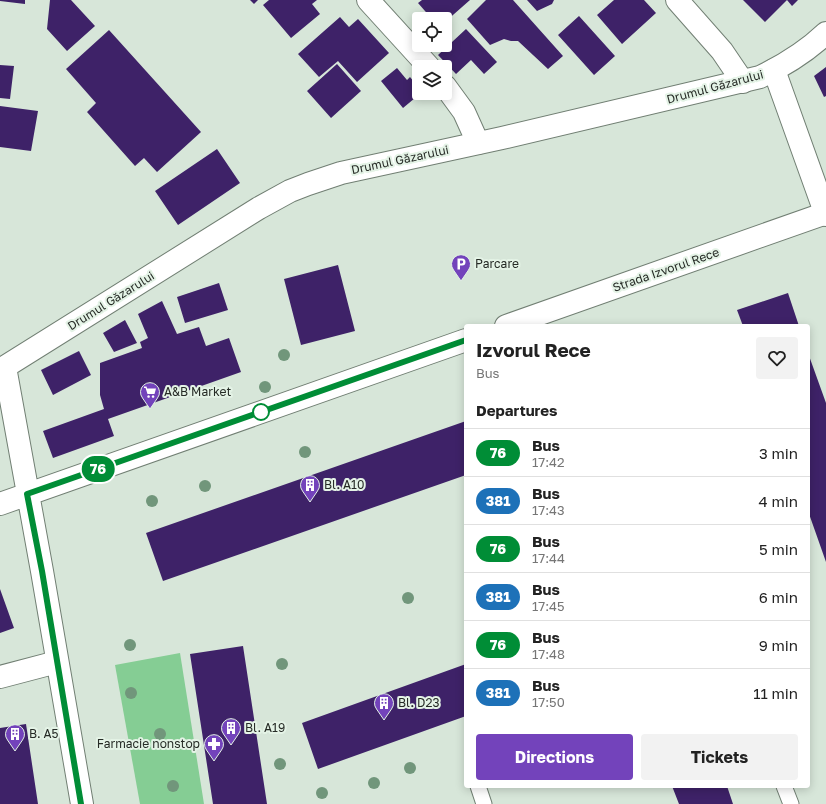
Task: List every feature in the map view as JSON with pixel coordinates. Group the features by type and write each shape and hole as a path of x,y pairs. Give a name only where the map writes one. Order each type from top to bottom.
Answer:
{"street":[{"path":"368,0 422,60"},
{"path":"677,0 722,51 743,82"},
{"name":"Drumul Găzarului","path":"82,804 27,494 2,369 259,208 290,191 342,173 478,143 760,77 802,54 826,33"},
{"path":"774,70 826,214"},
{"path":"452,96 464,112 478,143"},
{"name":"Strada Izvorul Rece","path":"512,324 826,214"},
{"path":"0,504 464,341"},
{"path":"0,677 57,662"}],"lane":[{"path":"479,788 484,804"},
{"path":"785,788 791,804"}],"green space":[{"path":"180,653 204,804 140,804 115,665"}],"building":[{"path":"25,0 25,4 0,1"},
{"path":"50,0 71,0 95,26 67,51 47,29"},
{"path":"250,0 258,0 254,4"},
{"path":"269,0 317,0 312,4 320,14 291,38 263,5"},
{"path":"422,0 470,0 452,16 452,12 426,12 418,3"},
{"path":"486,0 513,0 563,56 548,69 518,41 504,39 490,45 467,19"},
{"path":"527,0 554,0 552,4 537,11"},
{"path":"614,0 644,0 656,13 622,44 597,15"},
{"path":"743,0 787,0 765,22"},
{"path":"787,0 798,0 792,6"},
{"path":"579,16 615,56 594,75 558,35"},
{"path":"340,17 349,27 358,19 389,53 357,82 338,61 319,77 298,54"},
{"path":"466,29 497,62 484,74 471,60 456,74 452,70 452,60 443,60 438,55 441,52 452,52 452,42"},
{"path":"109,30 201,132 157,172 144,158 135,166 87,112 96,103 66,69"},
{"path":"337,64 361,91 331,118 307,91"},
{"path":"0,65 14,66 10,99 0,98"},
{"path":"826,67 826,96 824,97 814,76"},
{"path":"397,68 407,80 410,77 412,79 413,100 403,108 381,81"},
{"path":"0,106 38,111 31,151 0,147"},
{"path":"217,149 240,183 178,225 155,191"},
{"path":"338,265 355,331 301,345 284,279"},
{"path":"219,283 228,310 185,323 177,297"},
{"path":"788,293 798,324 742,324 737,310"},
{"path":"162,301 177,334 199,327 206,346 229,338 241,372 108,419 114,436 53,458 43,431 104,409 100,395 100,363 142,348 140,342 148,338 138,314"},
{"path":"125,320 137,343 114,352 103,333"},
{"path":"79,351 91,375 53,395 41,370"},
{"path":"810,359 826,403 826,562 810,517"},
{"name":"Bl. A10","path":"464,422 464,476 163,581 146,533"},
{"path":"0,589 14,628 0,633"},
{"name":"Bl. A19","path":"243,646 267,804 213,804 190,654"},
{"name":"Bl. D23","path":"464,665 464,717 318,769 302,723"},
{"name":"B. A5","path":"26,724 38,804 0,804 0,728"},
{"path":"673,788 728,788 733,804 679,804"}],"bus line":[{"name":"76","path":"81,804 42,571 27,494 464,341"}],"place":[{"name":"Parcare","path":"461,281"},
{"name":"A&B Market","path":"150,409"},
{"name":"Bl. A10","path":"310,502"},
{"name":"Bl. D23","path":"384,720"},
{"name":"Bl. A19","path":"231,745"},
{"name":"B. A5","path":"15,751"},
{"name":"Farmacie nonstop","path":"214,761"}]}
